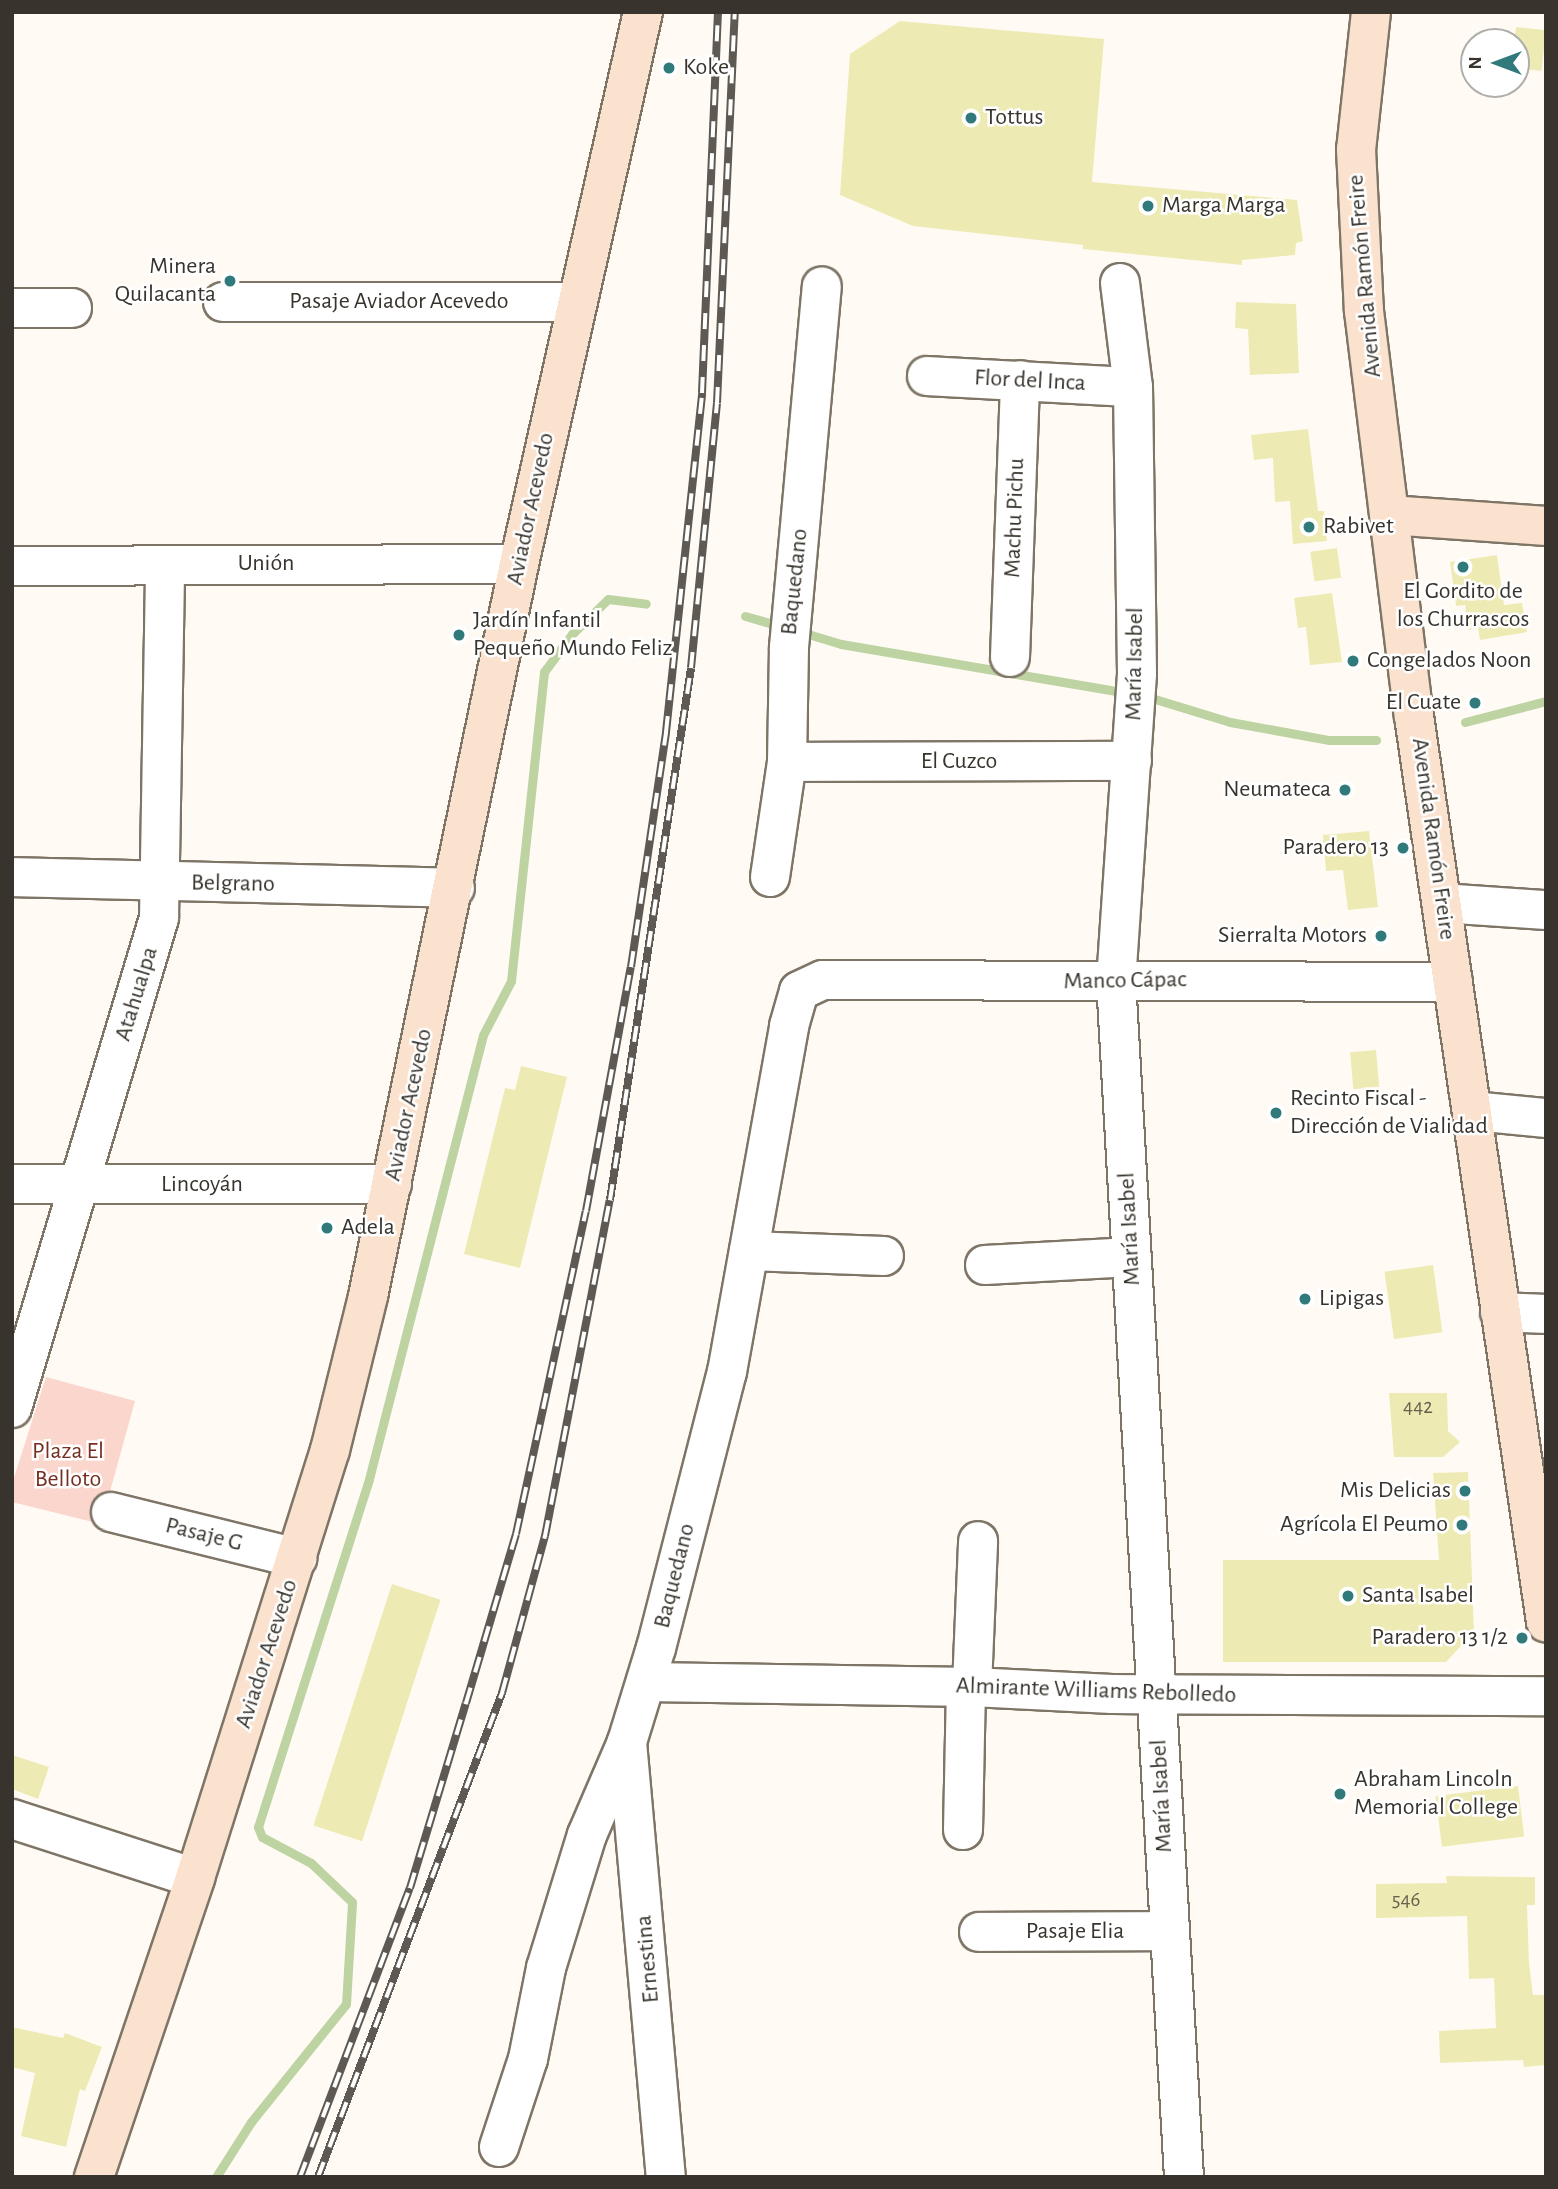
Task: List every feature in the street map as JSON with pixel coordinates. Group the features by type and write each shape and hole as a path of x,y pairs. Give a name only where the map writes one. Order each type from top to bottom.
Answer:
{"main road":[{"name":"Aviador Acevedo","path":"94,2177 195,1878 330,1450 392,1184 575,302 643,12"},
{"name":"Avenida Ramón Freire","path":"1371,12 1356,149 1364,311 1442,904 1546,1622"},
{"path":"1390,514 1546,526"}],"street":[{"name":"María Isabel","path":"1120,283 1133,387 1136,692 1116,980 1184,2177"},
{"name":"Baquedano","path":"770,877 787,762 789,647 822,287"},
{"name":"Pasaje Aviador Acevedo","path":"223,302 575,302"},
{"path":"12,308 72,308"},
{"name":"Flor del Inca","path":"927,376 1133,387"},
{"name":"Machu Pichu","path":"1010,657 1020,380"},
{"name":"Unión","path":"12,566 519,564"},
{"name":"Atahualpa","path":"12,1408 159,918 163,883 165,565"},
{"name":"El Cuzco","path":"787,762 1132,761"},
{"name":"Belgrano","path":"12,877 163,883 455,888"},
{"path":"1442,904 1546,910"},
{"name":"Manco Cápac","path":"799,991 823,981 1453,982"},
{"name":"Baquedano","path":"499,2147 528,2059 546,1968 587,1835 627,1742 647,1682 727,1372 799,991"},
{"path":"1473,1111 1546,1118"},
{"name":"Lincoyán","path":"12,1184 392,1184"},
{"path":"749,1251 884,1255"},
{"path":"985,1265 1132,1258"},
{"path":"1500,1312 1546,1314"},
{"name":"Pasaje G","path":"111,1512 298,1558"},
{"path":"963,1830 978,1541"},
{"name":"Almirante Williams Rebolledo","path":"647,1682 969,1687 1157,1695 1546,1696"},
{"name":"Ernestina","path":"627,1742 667,2177"},
{"path":"12,1819 195,1878"},
{"name":"Pasaje Elia","path":"979,1932 1170,1931"}],"green space":[{"name":"Plaza El Belloto","path":"46,1377 135,1401 101,1524 12,1502 12,1484"}],"building":[{"name":"Tottus","path":"900,21 1104,39 1092,182 1297,200 1303,241 1296,243 1295,255 1242,260 1242,265 1083,249 1083,245 913,226 840,195 850,54"},
{"path":"1530,28 1546,30 1542,71 1530,70"},
{"path":"1236,302 1296,304 1299,373 1250,375 1248,329 1235,328"},
{"path":"1308,429 1318,511 1324,511 1327,541 1293,544 1290,501 1275,502 1273,458 1254,460 1251,435"},
{"path":"1337,548 1341,578 1314,581 1310,552"},
{"path":"1497,555 1504,605 1522,603 1527,632 1480,640 1478,628 1469,630 1465,605 1456,606 1450,562"},
{"path":"1332,593 1342,662 1310,665 1306,627 1298,628 1294,598"},
{"path":"1369,831 1378,907 1348,910 1343,870 1326,871 1323,835"},
{"path":"1376,1050 1379,1087 1353,1089 1350,1052"},
{"path":"521,1066 567,1077 520,1268 464,1254 505,1088 515,1090"},
{"path":"1433,1265 1442,1332 1394,1339 1384,1272"},
{"path":"1389,1393 1447,1393 1448,1431 1460,1442 1443,1457 1394,1457"},
{"name":"Santa Isabel","path":"1468,1472 1474,1632 1446,1662 1223,1662 1223,1560 1439,1560 1433,1473"},
{"path":"392,1584 441,1600 362,1841 314,1826"},
{"path":"12,1755 49,1767 38,1799 12,1789"},
{"path":"1518,1786 1524,1837 1442,1847 1436,1796"},
{"path":"1446,1876 1535,1877 1535,1905 1527,1905 1529,1963 1533,1995 1546,1995 1546,2065 1524,2067 1523,2060 1440,2063 1439,2031 1496,2028 1494,1978 1469,1979 1467,1916 1376,1918 1376,1884 1447,1883"},
{"path":"12,2027 63,2038 65,2033 102,2047 85,2091 80,2089 66,2147 21,2136 35,2073 12,2067"}],"waterway":[{"path":"216,2177 251,2122 346,2004 352,1902 311,1863 262,1837 258,1827 369,1479 483,1035 511,981 544,672 572,634 608,599 646,604"},
{"path":"745,616 781,626"},
{"path":"798,631 841,644 1128,693"},
{"path":"1145,696 1230,722 1329,740 1376,740"},
{"path":"1465,722 1546,701"}],"railway":[{"path":"300,2177 410,1888 466,1703 516,1534 586,1211 631,967 666,732 702,393 718,12"},
{"path":"318,2177 502,1693 545,1536 610,1200 691,668 717,403 735,12"}],"place":[{"name":"Koke","path":"669,68"},
{"name":"Tottus","path":"971,118"},
{"name":"Marga Marga","path":"1148,206"},
{"name":"Minera Quilacanta","path":"230,281"},
{"name":"Rabivet","path":"1309,527"},
{"name":"El Gordito de los Churrascos","path":"1463,567"},
{"name":"Jardín Infantil Pequeño Mundo Feliz","path":"459,635"},
{"name":"Congelados Noon","path":"1353,661"},
{"name":"El Cuate","path":"1475,703"},
{"name":"Neumateca","path":"1345,790"},
{"name":"Paradero 13","path":"1403,848"},
{"name":"Sierralta Motors","path":"1381,936"},
{"name":"Recinto Fiscal - Dirección de Vialidad","path":"1276,1113"},
{"name":"Adela","path":"327,1228"},
{"name":"Lipigas","path":"1305,1299"},
{"name":"Mis Delicias","path":"1465,1491"},
{"name":"Agrícola El Peumo","path":"1462,1525"},
{"name":"Santa Isabel","path":"1348,1596"},
{"name":"Paradero 13 1/2","path":"1522,1638"},
{"name":"Abraham Lincoln Memorial College","path":"1340,1794"}]}
